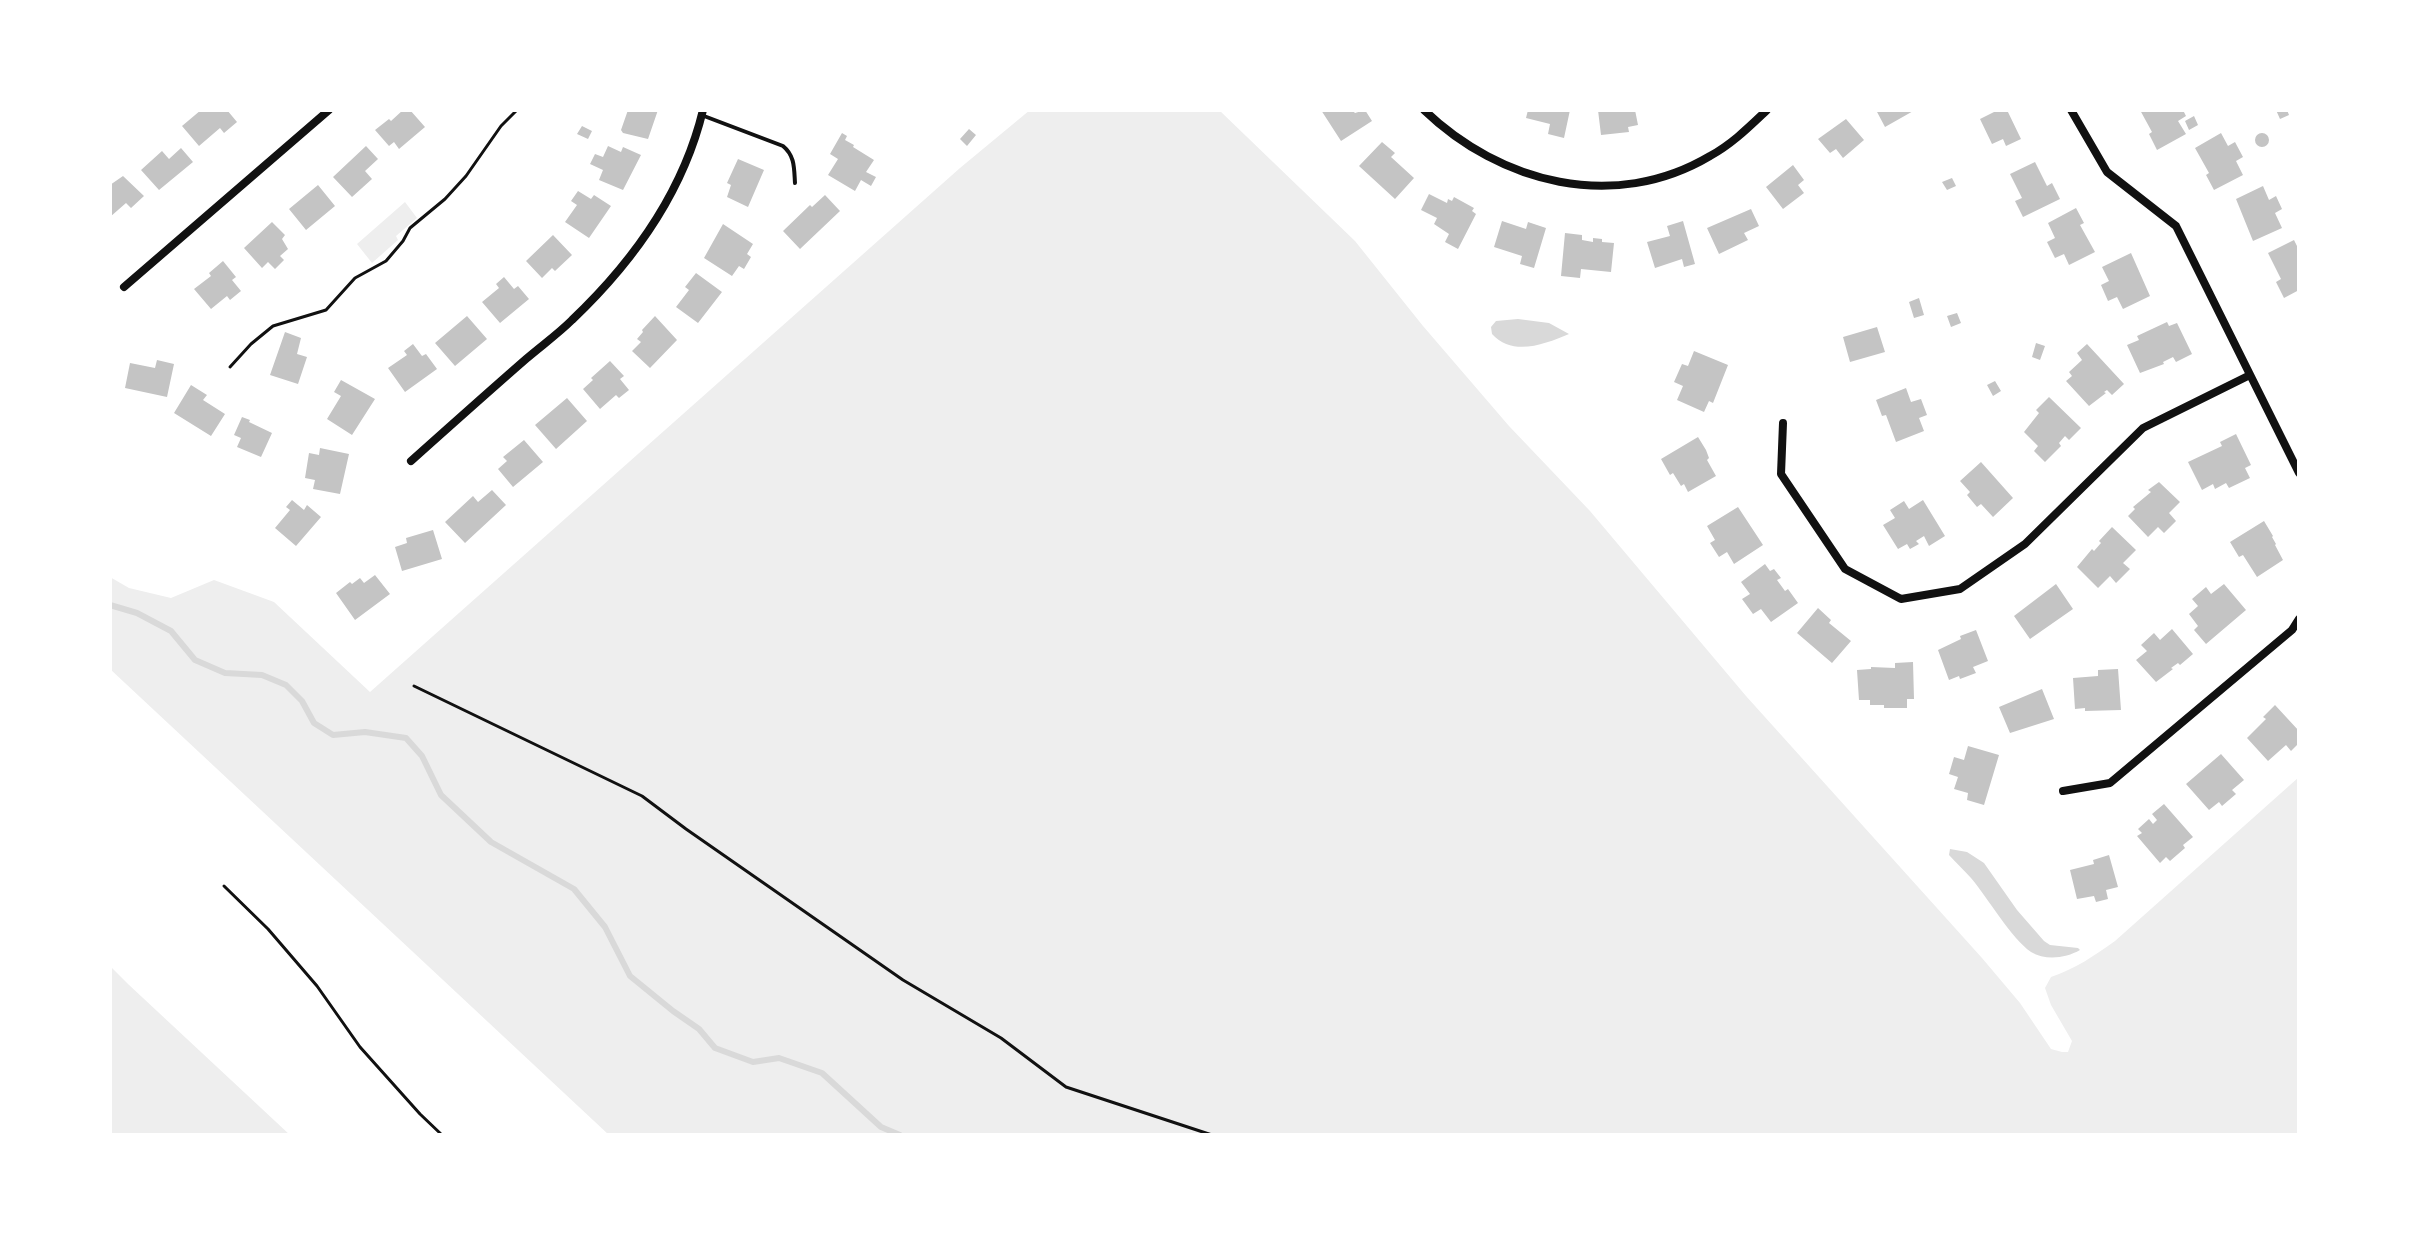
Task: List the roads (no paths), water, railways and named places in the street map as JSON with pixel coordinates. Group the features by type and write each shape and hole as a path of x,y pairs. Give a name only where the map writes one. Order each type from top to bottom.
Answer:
{"street":[{"path":"124,287 329,110"},
{"path":"1424,110 1450,133 1500,164 1529,175 1592,185 1623,184 1683,170 1710,157 1740,136 1767,110"},
{"path":"2071,110 2107,172 2176,226 2299,473"},
{"path":"411,461 570,323 637,250 669,199 687,159 702,113"},
{"path":"1783,423 1781,474 1797,498 1845,569 1901,599 1960,589 2025,544 2143,428 2250,375"},
{"path":"2063,791 2110,783 2292,630 2299,619"}],"lane":[{"path":"702,113 783,146 794,161 795,183"}],"waterway":[{"path":"110,605 137,613 171,631 195,660 225,673 262,675 286,685 302,701 314,723 333,735 365,732 406,738 422,756 441,795 491,842 574,889 605,927 630,976 699,1029 715,1048 753,1062 779,1058 822,1073 881,1127 900,1135"}]}
